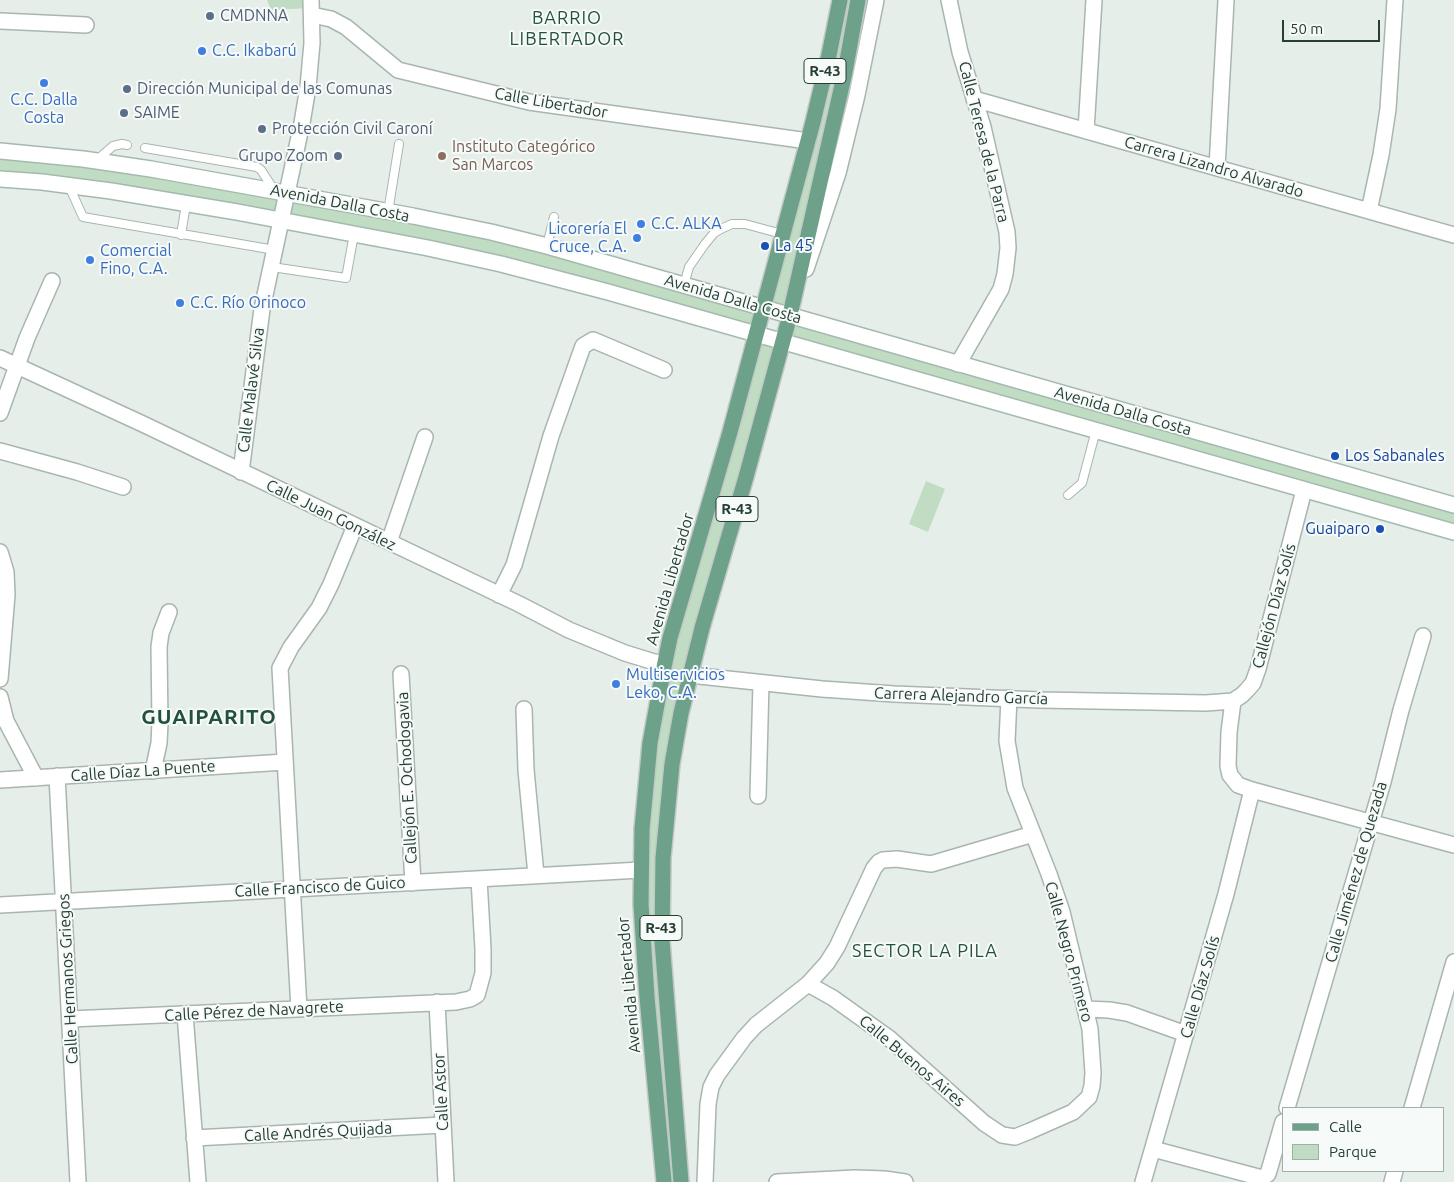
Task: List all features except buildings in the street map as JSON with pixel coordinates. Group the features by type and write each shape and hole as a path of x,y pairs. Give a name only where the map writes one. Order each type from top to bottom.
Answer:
{"main road":[{"name":"Avenida Libertador","path":"664,1182 643,948 640,870 644,789 650,743 670,638 730,432 808,142 840,0"},
{"name":"R-43","path":"681,1182 665,988 661,897 663,849 672,764 690,675 790,315 845,72 858,0"}],"street":[{"name":"R-43","path":"790,315 838,173 857,95 876,0"},
{"name":"Calle Teresa de la Parra","path":"949,0 960,52 983,127 1007,232 1007,262 1001,289 958,364"},
{"path":"1086,131 1094,0"},
{"path":"1217,168 1226,0"},
{"path":"1369,211 1381,155 1388,108 1395,0"},
{"name":"Calle Libertador","path":"312,7 346,27 398,70 529,102 808,142"},
{"name":"Calle Malavé Silva","path":"241,472 262,309 282,220 280,192 308,87 312,43 312,7"},
{"path":"0,21 86,25"},
{"name":"Carrera Lizandro Alvarado","path":"974,99 1454,235"},
{"name":"Avenida Dalla Costa","path":"0,151 96,161 280,192 491,232 547,246 1454,505"},
{"name":"Avenida Dalla Costa","path":"0,179 69,186 282,220 428,248 541,274 1454,532"},
{"path":"0,413 27,338 52,281"},
{"path":"499,595 514,565 551,436 583,346 593,340 664,370"},
{"name":"Calle Juan González","path":"0,358 389,542 594,642 664,665"},
{"path":"389,542 425,437"},
{"path":"0,450 77,472 123,488"},
{"name":"Callejón Díaz Solís","path":"1233,701 1247,690 1253,682 1258,669 1304,490"},
{"path":"299,1008 280,668 291,647 319,608 355,526"},
{"path":"0,552 6,572 7,595 0,679"},
{"path":"154,771 160,723 159,648 161,633 169,612"},
{"name":"Calle Jiménez de Quezada","path":"1287,1107 1423,636"},
{"name":"Callejón E. Ochodogavia","path":"401,674 413,882"},
{"name":"Carrera Alejandro García","path":"690,675 822,689 894,694 1206,703 1233,701"},
{"path":"758,796 761,683"},
{"path":"0,697 6,721 36,778"},
{"name":"Calle Negro Primero","path":"1009,698 1007,741 1011,768 1019,802 1062,912 1090,1029 1092,1055 1092,1086 1089,1097 1073,1112 1015,1137"},
{"path":"1233,701 1227,751 1230,775 1238,785 1454,845"},
{"path":"524,710 526,778 536,876"},
{"name":"Calle Díaz La Puente","path":"0,780 285,762"},
{"name":"Calle Hermanos Griegos","path":"57,776 78,1182"},
{"name":"Calle Díaz Solís","path":"1143,1182 1226,894 1252,790"},
{"path":"705,1182 708,1104 717,1075 735,1049 756,1025 808,984 827,963 837,947 874,868 879,862 897,859 931,864 1033,834"},
{"name":"Calle Francisco de Guico","path":"0,905 640,870"},
{"name":"Calle Pérez de Navagrete","path":"70,1019 456,1002 470,999 477,995 483,973 479,879"},
{"path":"1412,1107 1454,962"},
{"name":"Calle Buenos Aires","path":"808,984 847,1008 889,1038 994,1131 1009,1137 1015,1137"},
{"name":"Calle Astor","path":"437,1002 446,1182"},
{"path":"1085,1009 1127,1013 1186,1034"},
{"path":"185,1014 198,1182"},
{"name":"Calle Andrés Quijada","path":"194,1138 443,1125"},
{"path":"1153,1149 1260,1178 1268,1174 1282,1125"},
{"path":"777,1182 855,1178 905,1182"}],"lane":[{"path":"388,212 398,144"},
{"path":"96,161 113,146 127,145"},
{"path":"145,148 258,167 280,192"},
{"path":"69,186 82,217 275,250"},
{"path":"182,235 186,204"},
{"path":"547,246 554,217"},
{"path":"684,285 689,267 705,244 723,228 732,224 745,224 782,234"},
{"path":"272,267 346,278 354,234"},
{"path":"1068,494 1082,483 1096,430"}],"green space":[{"path":"267,0 310,0 311,8 271,10"},
{"path":"840,0 876,0 857,95 790,315 1454,505 1454,532 783,342 702,628 663,858 681,1182 664,1182 647,997 650,743 756,335 501,264 0,179 0,151 357,206 762,307","holes":["763,308 790,316 782,342 756,334"]},
{"path":"926,481 945,489 928,532 909,524"}],"place":[{"name":"CMDNNA","path":"210,16"},
{"name":"C.C. Ikabarú","path":"202,51"},
{"name":"C.C. Dalla Costa","path":"44,83"},
{"name":"Dirección Municipal de las Comunas","path":"127,89"},
{"name":"SAIME","path":"124,113"},
{"name":"Protección Civil Caroní","path":"262,129"},
{"name":"Grupo Zoom","path":"338,156"},
{"name":"Instituto Categórico San Marcos","path":"442,156"},
{"name":"C.C. ALKA","path":"641,224"},
{"name":"Licorería El Cruce, C.A.","path":"637,238"},
{"name":"La 45","path":"765,246"},
{"name":"Comercial Fino, C.A.","path":"90,260"},
{"name":"C.C. Río Orinoco","path":"180,303"},
{"name":"Los Sabanales","path":"1335,456"},
{"name":"Guaiparo","path":"1380,529"},
{"name":"Multiservicios Leko, C.A.","path":"616,684"}],"district":[{"name":"BARRIO LIBERTADOR","path":"567,28"},
{"name":"GUAIPARITO","path":"209,717"},
{"name":"SECTOR LA PILA","path":"925,951"}]}
